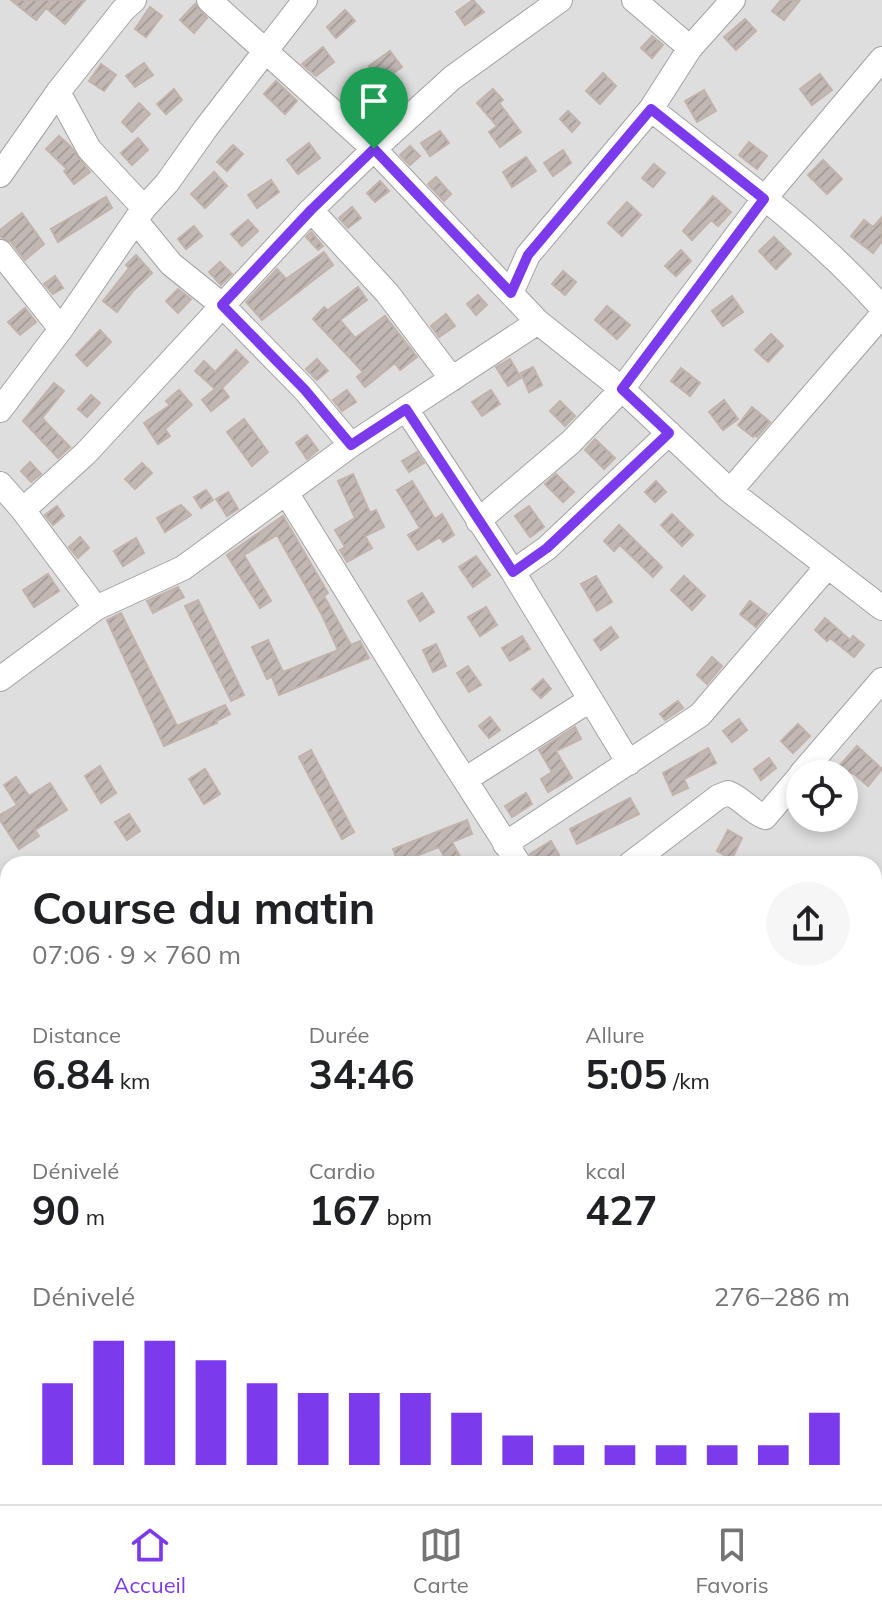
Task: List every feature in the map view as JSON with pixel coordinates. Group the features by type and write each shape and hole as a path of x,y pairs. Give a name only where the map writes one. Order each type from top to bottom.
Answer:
{"street":[{"path":"209,0 374,149 538,322 622,389 730,491 882,608"},
{"path":"0,410 61,329 140,214 167,183 305,0"},
{"path":"23,510 86,453 311,210 374,149 452,78 560,0"},
{"path":"634,0 690,48"},
{"path":"511,293 528,255 651,109 690,48 733,0"},
{"path":"0,175 123,3"},
{"path":"478,521 571,442 622,389 764,199 882,59"},
{"path":"58,92 89,149 140,214 171,264 222,305 305,390 351,445"},
{"path":"651,109 855,277 882,308"},
{"path":"311,210 388,294 452,379"},
{"path":"0,252 61,329"},
{"path":"730,491 882,315"},
{"path":"0,679 96,608 183,568 351,445 538,322"},
{"path":"406,409 513,572 629,763"},
{"path":"513,572 547,548 669,433"},
{"path":"0,484 96,608"},
{"path":"287,494 513,856"},
{"path":"505,844 700,715 827,567"},
{"path":"814,760 882,680"},
{"path":"466,779 590,700"},
{"path":"640,856 728,793 765,817 786,792"}],"shaded area":[{"path":"0,0 882,0 882,856 0,856"}],"building":[{"path":"11,0 85,0 65,24 46,8 36,20"},
{"path":"473,0 484,12 465,25 456,12"},
{"path":"781,0 800,0 784,20 772,11"},
{"path":"195,4 207,18 194,33 180,20"},
{"path":"150,7 162,16 146,37 135,29"},
{"path":"345,10 355,21 336,38 327,27"},
{"path":"745,19 756,31 736,50 724,37"},
{"path":"652,36 663,45 652,58 641,48"},
{"path":"323,47 334,62 316,76 302,64"},
{"path":"390,51 402,67 380,82 369,66"},
{"path":"144,63 153,75 135,87 126,76"},
{"path":"101,64 116,75 104,91 89,81"},
{"path":"603,73 616,86 600,104 586,91"},
{"path":"820,74 832,90 812,105 800,89"},
{"path":"276,81 297,101 285,114 264,94"},
{"path":"174,89 182,100 166,114 157,104"},
{"path":"493,89 503,100 499,103 521,132 500,147 489,132 497,126 477,103"},
{"path":"704,90 716,111 697,122 685,101"},
{"path":"353,92 361,102 353,109 343,100"},
{"path":"379,100 390,114 377,126 366,112"},
{"path":"139,103 150,114 132,132 122,122"},
{"path":"568,111 580,123 572,132 560,119"},
{"path":"440,131 449,143 430,156 421,143"},
{"path":"59,136 90,172 74,184 64,171 67,169 46,149"},
{"path":"138,138 148,150 132,165 121,153"},
{"path":"749,142 767,156 757,169 739,155"},
{"path":"309,143 320,158 298,174 287,160"},
{"path":"233,145 243,154 227,171 217,162"},
{"path":"410,146 420,156 410,165 400,155"},
{"path":"563,150 571,163 553,176 544,163"},
{"path":"526,157 536,171 512,187 503,172"},
{"path":"823,160 842,179 827,194 808,175"},
{"path":"654,164 665,173 653,187 642,178"},
{"path":"214,172 227,186 205,208 191,194"},
{"path":"436,177 451,194 444,201 428,184"},
{"path":"271,180 279,192 257,208 248,195"},
{"path":"380,181 389,191 375,202 367,193"},
{"path":"713,196 731,212 718,226 711,220 692,240 683,231"},
{"path":"106,197 112,208 58,242 51,229"},
{"path":"627,202 641,215 622,236 608,223"},
{"path":"352,207 361,218 348,228 339,218"},
{"path":"22,213 44,244 25,260 11,242 0,237 0,230"},
{"path":"882,217 882,241 873,253 851,236 864,220 873,227"},
{"path":"248,220 258,231 242,246 231,234"},
{"path":"194,226 202,236 186,249 178,239"},
{"path":"311,232 323,246 318,250 306,237"},
{"path":"774,237 791,254 776,269 759,251"},
{"path":"681,250 691,261 676,276 665,266"},
{"path":"324,252 333,265 262,320 246,302 277,269 286,279"},
{"path":"136,255 152,273 117,312 103,301"},
{"path":"220,262 232,274 221,285 209,272"},
{"path":"563,271 576,282 565,295 552,284"},
{"path":"55,276 63,288 53,294 44,284"},
{"path":"358,287 367,300 340,320 355,338 385,316 417,357 400,370 395,363 365,387 357,377 363,372 313,319 324,307 328,310"},
{"path":"178,289 191,299 178,313 166,301"},
{"path":"478,295 487,305 476,315 467,304"},
{"path":"732,296 743,312 723,326 712,311"},
{"path":"607,306 630,325 617,339 595,320"},
{"path":"25,308 36,322 20,335 8,322"},
{"path":"446,314 455,326 439,337 431,326"},
{"path":"100,330 111,342 87,366 76,355"},
{"path":"771,334 783,346 768,362 755,350"},
{"path":"236,350 248,362 222,388 229,397 211,411 202,400 215,389 195,371 204,361 215,372"},
{"path":"317,359 328,371 317,380 306,369"},
{"path":"510,359 521,378 508,386 496,367"},
{"path":"533,367 542,385 529,392 521,373"},
{"path":"681,368 700,383 690,396 671,381"},
{"path":"54,383 64,391 42,418 70,447 58,458 23,421"},
{"path":"179,390 192,405 165,429 170,436 158,444 144,423 170,405 166,401"},
{"path":"347,390 356,402 342,411 333,400"},
{"path":"491,390 500,404 482,416 472,402"},
{"path":"91,395 100,403 87,417 78,409"},
{"path":"724,400 738,419 723,430 709,412"},
{"path":"560,401 575,416 565,426 550,411"},
{"path":"752,407 770,422 757,437 738,425"},
{"path":"244,419 268,452 252,466 227,432"},
{"path":"307,435 318,450 307,459 296,443"},
{"path":"595,439 615,458 604,469 585,450"},
{"path":"417,452 424,463 409,472 402,461"},
{"path":"30,462 41,474 31,482 21,471"},
{"path":"142,463 152,473 135,489 125,479"},
{"path":"353,474 370,513 376,510 384,527 365,536 372,548 347,562 340,550 345,547 335,530 355,518 338,481"},
{"path":"556,474 574,492 563,502 545,484"},
{"path":"412,481 435,519 442,514 454,535 443,542 440,537 418,550 408,535 420,528 397,490"},
{"path":"656,481 666,492 655,502 645,492"},
{"path":"206,490 213,500 201,508 194,497"},
{"path":"228,492 238,509 227,516 216,499"},
{"path":"181,505 191,515 165,532 157,518"},
{"path":"57,506 64,516 53,525 45,515"},
{"path":"529,506 544,527 530,537 515,516"},
{"path":"672,514 693,535 682,546 661,525"},
{"path":"283,516 328,593 324,596 351,645 360,641 369,658 279,695 272,677 267,679 252,647 268,640 283,672 338,650 277,535 244,555 271,601 260,608 227,555"},
{"path":"619,525 662,567 653,577 620,545 614,551 604,541"},
{"path":"80,537 89,548 78,558 69,547"},
{"path":"136,538 144,553 123,566 114,551"},
{"path":"476,556 490,575 473,587 459,567"},
{"path":"48,574 59,591 34,607 23,590"},
{"path":"596,576 612,602 597,611 581,584"},
{"path":"684,576 705,596 692,610 671,590"},
{"path":"178,587 184,597 153,613 147,601"},
{"path":"422,593 434,612 420,621 408,601"},
{"path":"198,600 244,695 231,701 185,606"},
{"path":"750,601 767,614 756,627 740,614"},
{"path":"486,607 497,625 480,636 468,617"},
{"path":"121,613 177,726 225,705 230,714 217,723 164,746 107,620"},
{"path":"825,618 850,640 853,636 864,645 854,657 815,630"},
{"path":"611,627 618,637 601,650 594,640"},
{"path":"522,636 530,649 510,661 502,648"},
{"path":"436,644 446,666 433,672 423,650"},
{"path":"712,657 722,666 707,684 697,675"},
{"path":"468,666 481,685 469,692 457,673"},
{"path":"543,679 551,689 541,698 532,689"},
{"path":"678,701 683,708 665,720 660,714"},
{"path":"490,717 500,730 489,738 479,726"},
{"path":"739,719 747,730 732,742 723,731"},
{"path":"798,724 810,736 793,753 781,741"},
{"path":"575,727 581,739 556,751 572,778 548,792 541,779 552,772 539,750"},
{"path":"857,746 882,769 868,786 858,777 858,760 844,760"},
{"path":"708,748 716,763 684,779 688,788 673,795 663,773"},
{"path":"311,750 354,832 342,839 299,757"},
{"path":"769,758 776,768 761,780 754,769"},
{"path":"100,766 116,793 101,803 85,776"},
{"path":"205,769 220,794 204,804 189,779"},
{"path":"16,777 29,796 50,783 67,810 35,830 39,836 19,849 0,820 0,815 17,805 4,785"},
{"path":"526,793 532,804 512,817 505,806"},
{"path":"630,798 639,814 577,844 570,829"},
{"path":"129,814 140,831 127,840 115,822"},
{"path":"467,820 472,834 452,842 460,856 444,856 439,847 416,856 396,856 393,849"},
{"path":"728,830 742,838 733,856 717,851"},
{"path":"551,841 559,855 531,856"}],"route":[{"path":"651,109 764,199 622,389 669,433 547,548 513,572 406,409 351,445 305,390 222,305 311,210 374,149 511,293 528,255 651,109"}]}
